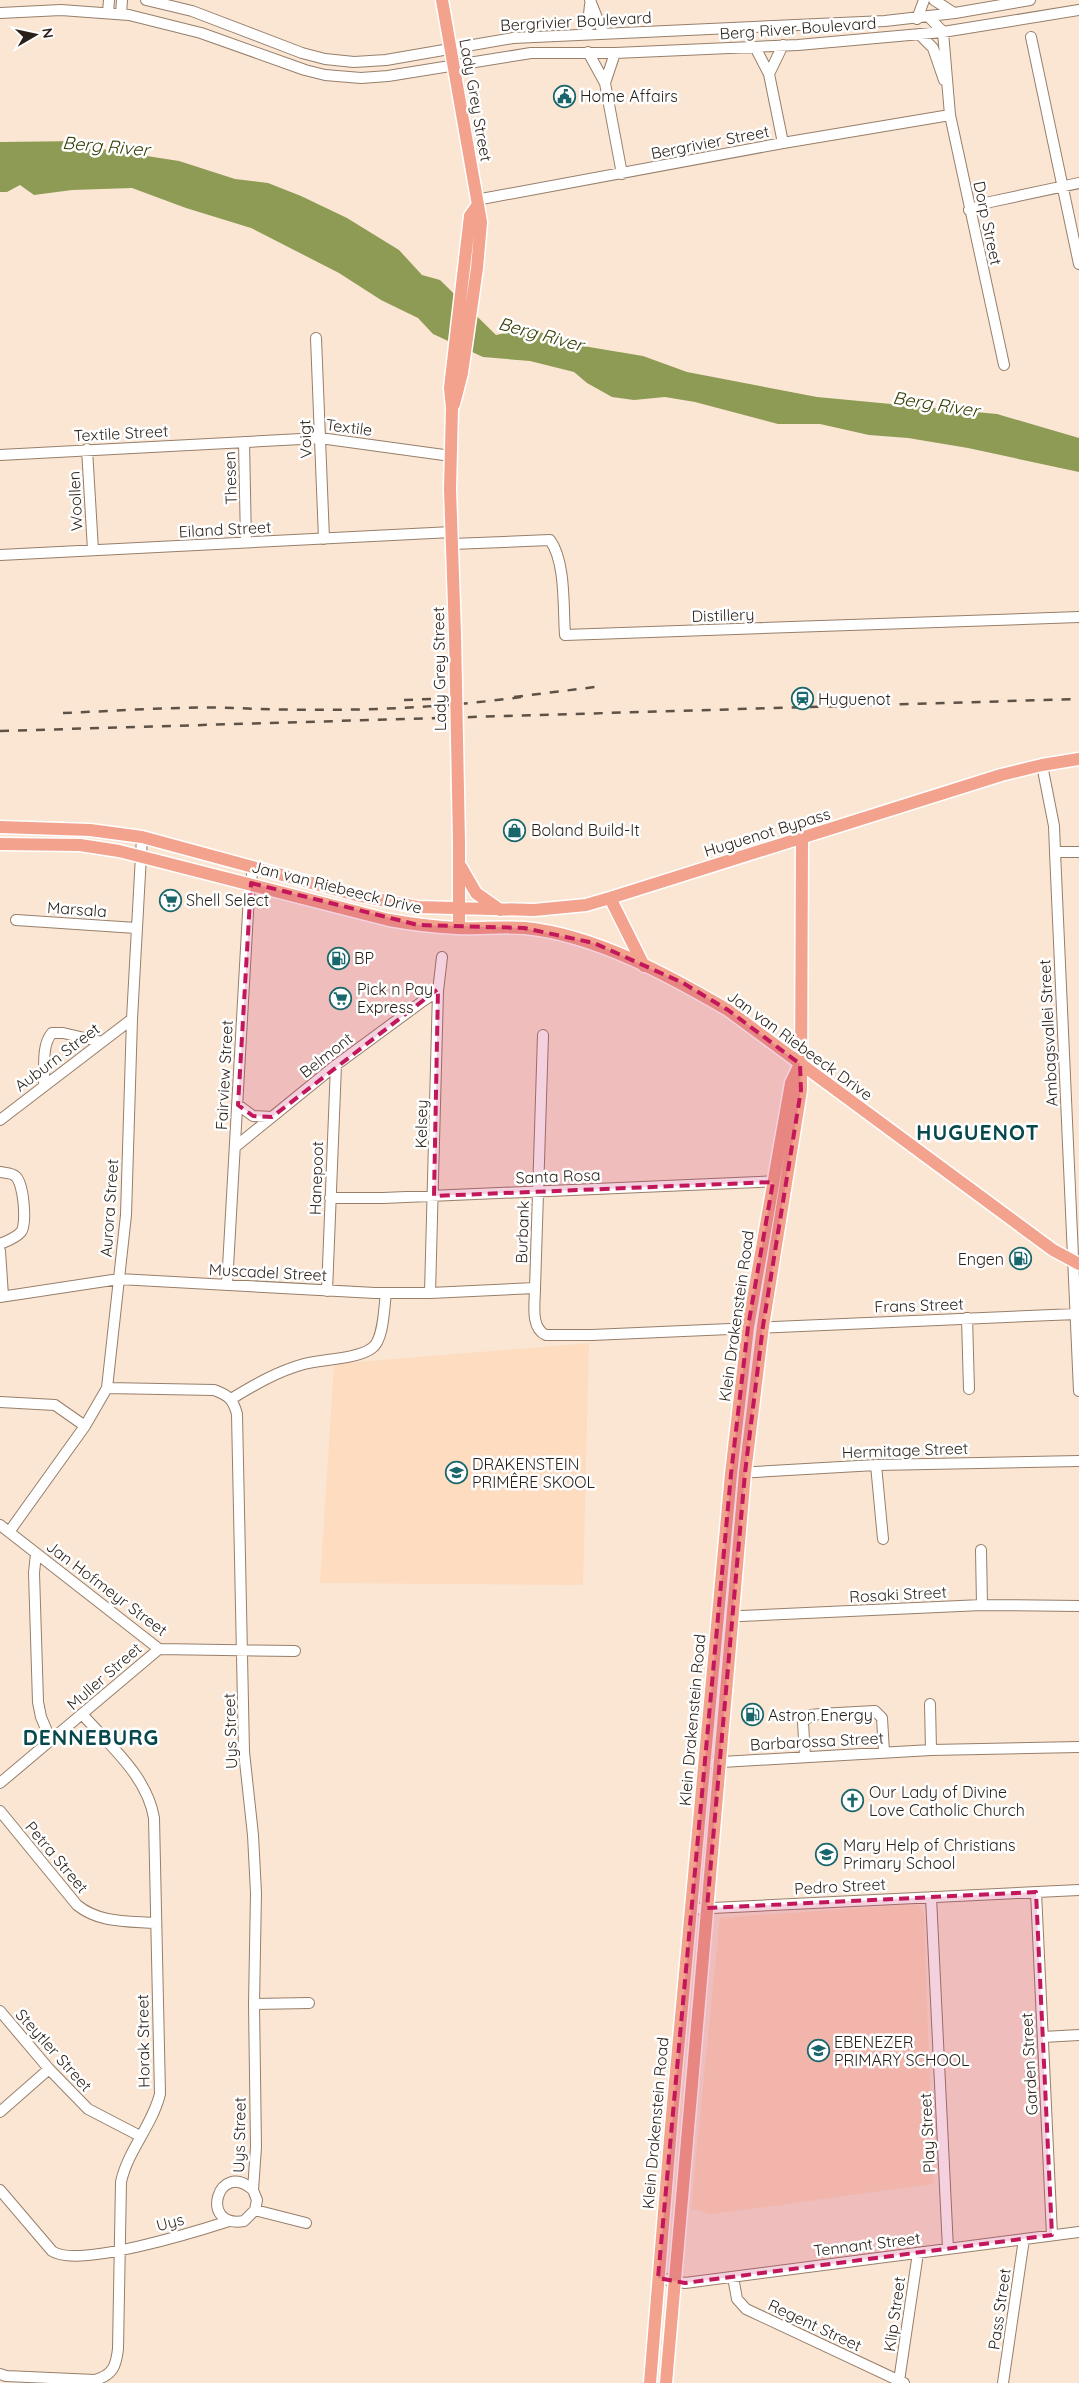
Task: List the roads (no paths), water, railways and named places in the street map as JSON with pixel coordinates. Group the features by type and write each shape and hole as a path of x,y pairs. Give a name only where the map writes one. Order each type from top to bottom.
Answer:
{"main road":[{"name":"Lady Grey Street","path":"442,0 476,203 481,222 471,267 462,373 452,408 452,538 460,865 459,928"},
{"name":"Huguenot Bypass","path":"460,909 559,909 610,898 1000,775 1079,759"},
{"name":"Jan van Riebeeck Drive","path":"0,827 69,828 142,837 356,895 417,907 460,909"},
{"name":"Klein Drakenstein Road","path":"666,2383 673,2282 745,1473 763,1326 801,1090 802,838"},
{"name":"Jan van Riebeeck Drive","path":"0,844 80,845 140,855 389,920 418,925 459,928 524,928 555,932 594,943 682,983 728,1010 1053,1250 1076,1263"},
{"path":"460,865 476,893 500,910"},
{"path":"610,898 644,966"},
{"name":"Klein Drakenstein Road","path":"650,2383 672,2115 731,1474 748,1326 790,1083 800,1064"}],"street":[{"path":"108,12 109,0"},
{"path":"121,14 122,0"},
{"name":"Bergrivier Boulevard","path":"146,0 192,11 302,53 336,61 354,62 386,60 513,38 587,33 814,25 917,19 1030,0"},
{"path":"917,19 924,0"},
{"path":"934,0 955,13"},
{"path":"587,33 590,2"},
{"path":"590,2 603,33"},
{"name":"Bergrivier Boulevard","path":"0,12 62,10 121,14 182,27 284,64 325,75 374,77 454,66 518,54"},
{"name":"Berg River Boulevard","path":"518,54 615,53 783,45 943,32 1079,10"},
{"path":"929,17 943,32"},
{"name":"Dorp Street","path":"943,32 947,68 946,86"},
{"name":"Dorp Street","path":"919,34 933,48 946,86 969,210 1004,365"},
{"path":"1031,37 1079,264"},
{"path":"769,74 783,45"},
{"path":"755,47 769,74 783,143"},
{"path":"588,52 605,83 622,174"},
{"path":"605,83 615,53"},
{"name":"Bergrivier Street","path":"476,203 783,143 950,115"},
{"path":"969,210 990,202 1079,183"},
{"path":"967,198 990,202"},
{"name":"Voigt","path":"316,338 324,539"},
{"name":"Textile","path":"244,442 320,438 451,456"},
{"name":"Textile Street","path":"0,455 244,442"},
{"name":"Thesen","path":"244,442 246,542"},
{"name":"Woollen","path":"88,449 93,550"},
{"name":"Eiland Street","path":"0,555 324,539 452,538"},
{"name":"Distillery","path":"452,538 550,540 560,560 565,635 1079,617"},
{"name":"Ambagsvallei Street","path":"1042,765 1054,826 1076,1263 1079,1391"},
{"name":"Aurora Street","path":"9,1532 85,1426 107,1388 126,1216 132,1019 142,837"},
{"path":"1055,852 1079,852"},
{"name":"Fairview Street","path":"227,1285 249,895 253,867"},
{"name":"Marsala","path":"16,920 136,928"},
{"name":"Kelsey","path":"430,1293 438,991 442,957"},
{"name":"Belmont","path":"235,1147 336,1065 438,991"},
{"name":"Auburn Street","path":"0,1120 132,1019"},
{"path":"44,1085 46,1045 52,1033 63,1033 102,1042"},
{"name":"Burbank","path":"543,1035 535,1288 537,1329 546,1335 748,1326"},
{"name":"Hanepoot","path":"327,1291 336,1065"},
{"path":"238,1105 253,1116 272,1117"},
{"path":"0,1172 14,1175 21,1183 25,1224 22,1231 16,1237 0,1244"},
{"name":"Santa Rosa","path":"330,1198 434,1196 787,1181"},
{"path":"0,1251 1,1296"},
{"name":"Muscadel Street","path":"1,1296 119,1279 386,1293 535,1288"},
{"path":"107,1388 214,1390 228,1395 231,1399 287,1370 322,1360 360,1353 373,1348 378,1341 381,1330 386,1293"},
{"name":"Frans Street","path":"748,1326 1076,1314"},
{"path":"967,1318 969,1389"},
{"name":"Uys Street","path":"231,1399 237,1414 244,1752 253,1835 256,1893 254,2004 256,2147 253,2190"},
{"path":"0,1402 55,1405 85,1426"},
{"name":"Hermitage Street","path":"731,1474 876,1465 1079,1461"},
{"path":"876,1465 883,1539"},
{"name":"Jan Hofmeyr Street","path":"0,1525 159,1649 295,1651"},
{"path":"981,1550 982,1605"},
{"path":"36,1553 34,1572 38,1702 41,1717 51,1741"},
{"name":"Rosaki Street","path":"718,1617 982,1605 1079,1606"},
{"name":"Muller Street","path":"0,1783 159,1649"},
{"path":"930,1704 931,1750"},
{"path":"805,1756 805,1718 811,1715 829,1713 875,1711 882,1718 884,1752"},
{"name":"Horak Street","path":"0,2374 75,2382 95,2380 105,2377 113,2371 118,2348 118,2252 121,2182 129,2156 156,2110 160,2094 154,1818 152,1802 147,1790 138,1777 83,1715"},
{"name":"Barbarossa Street","path":"705,1763 884,1752 1079,1747"},
{"name":"Petra Street","path":"0,1811 77,1904 88,1914 101,1919 155,1924"},
{"name":"Pedro Street","path":"692,1909 1079,1890"},
{"name":"Garden Street","path":"1036,1892 1052,2235"},
{"name":"Play Street","path":"931,1897 948,2249"},
{"path":"254,2004 309,2002"},
{"name":"Steytler Street","path":"0,2011 48,2069 88,2109 140,2136"},
{"path":"1043,2037 1079,2035"},
{"path":"0,2112 48,2069"},
{"path":"239,2182 247,2184 253,2190 257,2200 256,2210 244,2221 229,2220 222,2216 218,2209 219,2193 224,2186 239,2182"},
{"name":"Uys","path":"0,2190 57,2255 118,2252 229,2220"},
{"path":"256,2210 306,2223"},
{"name":"Tennant Street","path":"658,2278 685,2283 1079,2232"},
{"name":"Pass Street","path":"1003,2383 1024,2239"},
{"name":"Klip Street","path":"902,2382 918,2253"},
{"name":"Regent Street","path":"733,2277 737,2299 746,2309 902,2382"}],"water":[{"name":"Berg River","path":"82,141 95,148 179,161 235,179 268,183 301,196 347,218 399,250 422,275 440,280 496,335 530,328 571,344 643,356 687,372 817,397 997,414 1079,438 1079,472 968,448 908,438 869,435 820,424 778,424 695,402 665,397 634,400 612,397 587,383 574,372 530,361 483,357 433,334 418,318 381,300 339,273 251,228 186,208 132,188 72,190 34,195 20,185 7,192 0,192 0,142"}],"railway":[{"path":"514,697 595,687"},
{"path":"63,713 191,708 378,709 450,705 521,697"},
{"path":"404,700 454,698"},
{"path":"0,731 1079,699"}],"place":[{"name":"Home Affairs","path":"564,96"},
{"name":"Huguenot","path":"802,699"},
{"name":"Boland Build-It","path":"515,830"},
{"name":"Shell Select","path":"170,900"},
{"name":"BP","path":"338,958"},
{"name":"Pick n Pay Express","path":"341,998"},
{"name":"Engen","path":"1020,1259"},
{"name":"DRAKENSTEIN PRIMÊRE SKOOL","path":"456,1473"},
{"name":"Astron Energy","path":"752,1715"},
{"name":"Our Lady of Divine Love Catholic Church","path":"853,1801"},
{"name":"Mary Help of Christians Primary School","path":"827,1854"},
{"name":"EBENEZER PRIMARY SCHOOL","path":"818,2051"}],"district":[{"name":"HUGUENOT","path":"978,1132"},
{"name":"DENNEBURG","path":"91,1737"}]}
